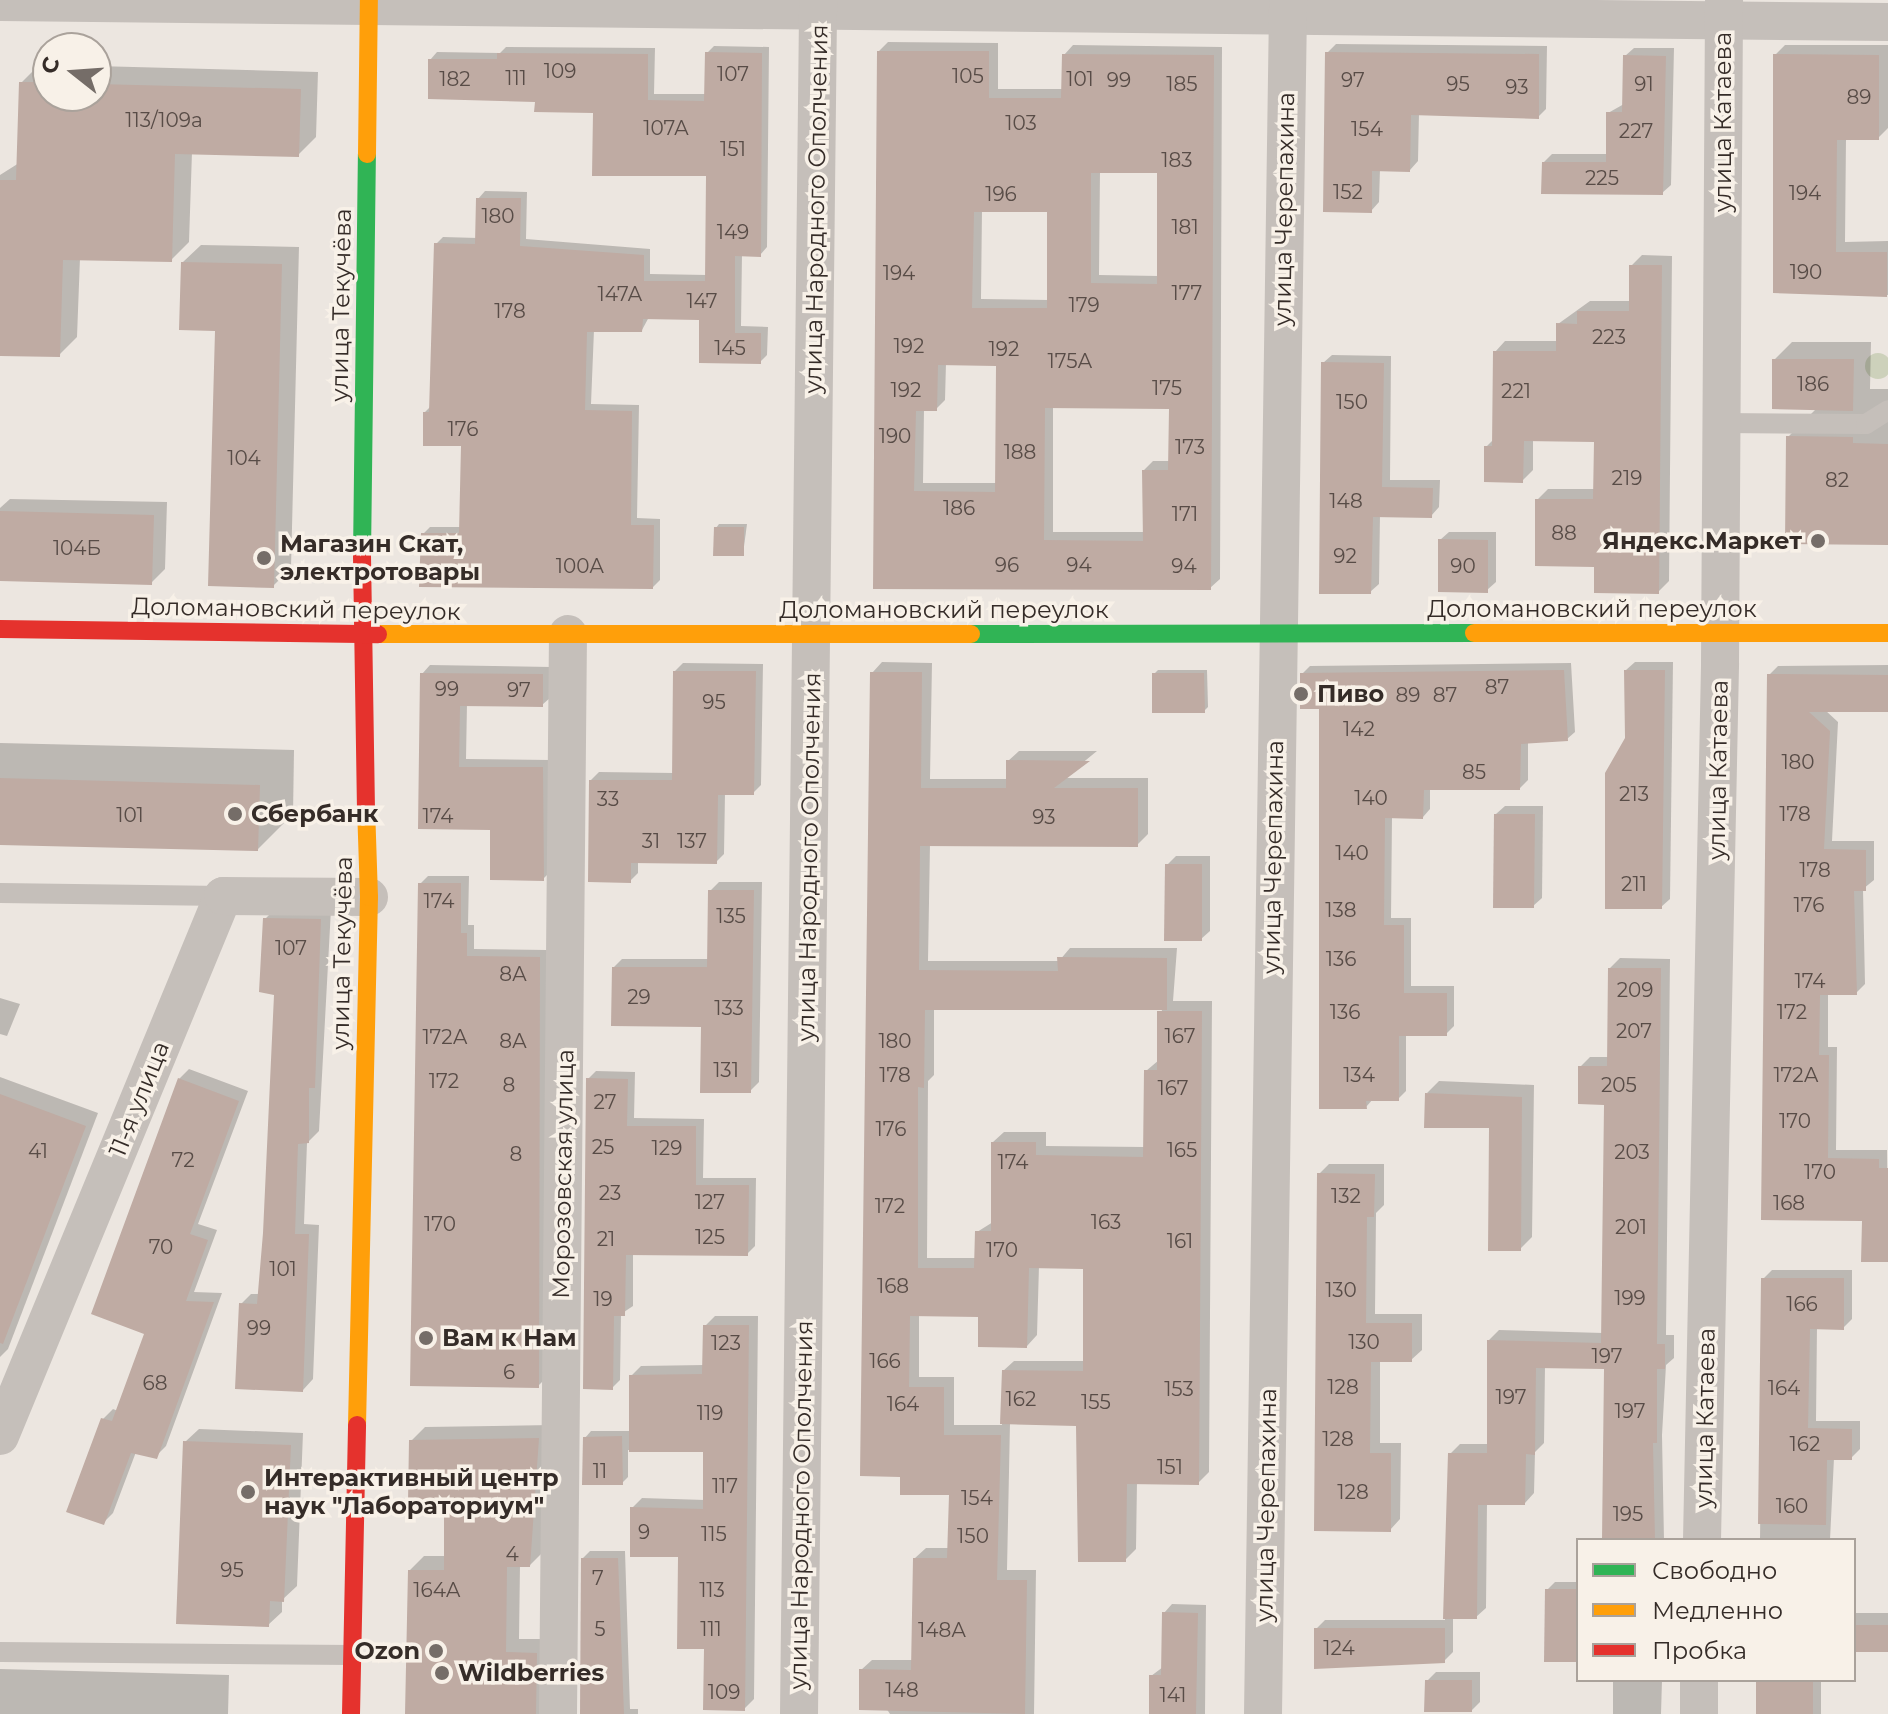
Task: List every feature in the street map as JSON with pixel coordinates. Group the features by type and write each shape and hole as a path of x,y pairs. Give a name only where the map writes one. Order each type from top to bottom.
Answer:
{"main road":[{"name":"улица Текучёва","path":"351,1714 369,897 361,634 369,4"},
{"name":"Доломановский переулок","path":"0,629 361,634 1888,633"}],"street":[{"path":"19,2 1724,10 1888,22"},
{"name":"улица Народного Ополчения","path":"799,1714 818,6"},
{"name":"улица Черепахина","path":"1263,1714 1276,633 1288,8"},
{"name":"улица Катаева","path":"1702,1538 1720,633 1724,10"},
{"name":"Морозовская улица","path":"558,1714 568,634"},
{"path":"223,896 369,897"},
{"name":"11-я улица","path":"0,1436 223,896"},
{"path":"1699,1682 1699,1714"}],"lane":[{"path":"1722,423 1866,424 1888,410"},
{"path":"0,893 223,896"},
{"path":"0,1652 352,1655"}],"green space":[{"path":"1878,353 1887,357 1887,375 1878,379 1869,375 1865,366 1869,357"}],"building":[{"path":"877,51 989,51 989,98 1061,98 1062,54 1214,55 1211,590 873,589","holes":["1091,173 1157,173 1157,284 1091,283","974,212 1047,212 1047,308 972,308","938,365 996,366 995,492 914,491 916,411 937,411","1045,408 1169,409 1168,470 1142,470 1143,541 1044,540"]},
{"path":"705,52 762,53 761,257 735,256 735,333 761,333 761,364 699,363 699,320 643,319 642,332 587,332 585,410 632,411 631,525 654,525 653,589 419,587 421,533 459,533 461,446 423,446 423,412 429,412 434,243 475,244 476,198 521,198 520,246 644,255 644,281 705,281 706,176 592,176 593,113 534,112 535,102 428,99 428,59 497,59 497,53 648,54 648,100 704,101"},
{"path":"1325,52 1539,54 1539,119 1411,115 1410,172 1372,171 1372,213 1323,212"},
{"path":"1773,54 1879,55 1879,140 1837,140 1836,252 1887,252 1887,297 1773,293"},
{"path":"1623,55 1666,56 1663,195 1541,194 1542,162 1606,162 1606,112 1622,112"},
{"path":"19,82 32,82 32,112 112,112 112,84 301,89 299,157 175,154 172,262 63,260 60,357 0,356 0,180 16,180"},
{"path":"181,262 282,264 274,588 208,586 215,331 179,330"},
{"path":"1629,265 1662,265 1659,594 1594,593 1594,567 1535,566 1535,499 1593,499 1594,442 1524,441 1523,483 1484,482 1484,446 1492,446 1493,351 1556,351 1556,323 1577,324 1577,311 1629,311"},
{"path":"1772,359 1854,359 1853,411 1772,409"},
{"path":"1321,362 1384,363 1382,487 1433,488 1432,518 1373,517 1371,594 1319,594"},
{"path":"1786,436 1853,437 1853,443 1888,444 1888,545 1785,544"},
{"path":"0,511 154,515 152,585 0,581"},
{"path":"714,527 744,527 744,556 713,556"},
{"path":"1438,539 1488,540 1488,593 1438,592"},
{"path":"1564,670 1568,741 1521,744 1520,790 1424,790 1423,819 1385,818 1384,925 1404,925 1404,993 1447,993 1447,1036 1399,1036 1399,1101 1366,1101 1367,1109 1319,1109 1319,709 1300,709 1300,673"},
{"path":"1624,670 1665,670 1662,909 1605,909 1605,773 1625,738"},
{"path":"673,671 756,671 754,795 718,795 717,864 631,863 631,883 588,882 589,780 672,780"},
{"path":"870,672 922,672 921,788 1006,788 1006,760 1090,761 1054,788 1138,788 1138,847 920,846 919,970 1058,971 1057,957 1167,958 1167,1010 925,1010 924,1088 918,1087 918,1268 974,1268 975,1231 991,1231 991,1142 1036,1142 1036,1155 1143,1157 1144,1070 1157,1070 1157,1011 1202,1011 1199,1485 1127,1484 1126,1562 1078,1562 1076,1426 1000,1424 1002,1370 1083,1371 1083,1269 1029,1268 1027,1348 978,1347 978,1317 910,1316 909,1387 944,1387 944,1435 1001,1435 997,1580 1027,1580 1025,1714 859,1710 859,1669 911,1670 913,1558 947,1558 949,1495 900,1495 900,1477 860,1476"},
{"path":"420,673 543,674 543,707 460,706 459,767 543,767 544,881 490,880 490,830 418,829"},
{"path":"1152,673 1204,673 1205,713 1152,713"},
{"path":"1767,674 1888,675 1888,712 1809,712 1830,731 1824,849 1866,850 1866,891 1854,891 1857,995 1820,995 1819,1055 1829,1055 1828,1158 1879,1159 1879,1168 1888,1168 1888,1262 1861,1262 1862,1221 1761,1220"},
{"path":"0,778 260,785 258,851 0,845"},
{"path":"1494,814 1535,814 1534,908 1493,908"},
{"path":"1165,864 1202,864 1202,941 1164,941"},
{"path":"418,883 461,883 461,933 467,933 467,956 540,957 539,1388 410,1386"},
{"path":"708,890 754,890 751,1093 700,1093 701,1027 611,1026 612,967 707,967"},
{"path":"263,918 321,919 315,1088 309,1088 309,1143 298,1144 295,1234 309,1234 303,1392 235,1389 239,1303 257,1304 263,1233 274,995 259,992"},
{"path":"1608,968 1661,968 1657,1344 1665,1344 1665,1369 1657,1369 1657,1443 1653,1443 1655,1538 1602,1538 1604,1369 1536,1368 1535,1455 1526,1454 1525,1505 1478,1505 1477,1619 1443,1619 1448,1453 1487,1453 1487,1340 1601,1343 1604,1105 1578,1104 1578,1066 1607,1066"},
{"path":"178,1078 239,1101 190,1234 208,1240 186,1301 214,1302 157,1459 131,1453 104,1525 66,1512 101,1418 112,1421 144,1334 91,1314"},
{"path":"586,1078 628,1079 627,1126 696,1126 696,1185 749,1185 748,1256 626,1255 625,1316 614,1316 613,1390 583,1389"},
{"path":"1425,1093 1522,1097 1521,1251 1488,1251 1489,1128 1424,1128"},
{"path":"0,1094 86,1126 3,1344 0,1343"},
{"path":"1317,1173 1375,1174 1374,1217 1367,1217 1366,1323 1412,1323 1412,1362 1371,1362 1370,1453 1391,1453 1391,1532 1314,1531"},
{"path":"1761,1278 1844,1278 1844,1330 1810,1329 1808,1428 1852,1429 1852,1460 1827,1460 1826,1525 1758,1524"},
{"path":"703,1325 749,1325 745,1711 703,1710 704,1649 677,1649 678,1557 630,1557 630,1507 703,1509 703,1452 629,1452 629,1375 702,1374"},
{"path":"622,1436 623,1485 582,1485 583,1437"},
{"path":"539,1438 530,1567 507,1567 506,1652 537,1653 536,1714 405,1714 408,1570 444,1570 444,1500 408,1502 409,1440"},
{"path":"183,1441 291,1445 284,1602 270,1601 269,1627 176,1624"},
{"path":"581,1558 618,1558 624,1714 580,1714"},
{"path":"1545,1589 1576,1589 1576,1662 1544,1662"},
{"path":"1162,1612 1198,1613 1196,1714 1149,1714 1149,1675 1161,1675"},
{"path":"1856,1625 1888,1625 1888,1652 1856,1652"},
{"path":"1314,1628 1445,1628 1445,1663 1314,1669"},
{"path":"1425,1680 1472,1680 1472,1712 1424,1712"},
{"path":"1756,1682 1813,1682 1813,1714 1756,1714"}],"traffic: fast":[{"path":"362,556 367,154"},
{"path":"971,634 1474,633"}],"traffic: slow":[{"path":"367,154 369,0"},
{"path":"1474,633 1888,633"},
{"path":"378,634 971,634"},
{"path":"357,1425 369,897 366,808"}],"traffic: jam":[{"path":"362,556 366,808"},
{"path":"0,629 378,634"},
{"path":"351,1714 357,1425"}],"place":[{"name":"Яндекс.Маркет","path":"1818,541"},
{"name":"Магазин Скат, электротовары","path":"264,558"},
{"name":"Пиво","path":"1301,694"},
{"name":"Сбербанк","path":"235,814"},
{"name":"Вам к Нам","path":"426,1338"},
{"name":"Интерактивный центр наук \"Лабораториум\"","path":"248,1492"},
{"name":"Ozon","path":"436,1651"},
{"name":"Wildberries","path":"442,1673"}]}
